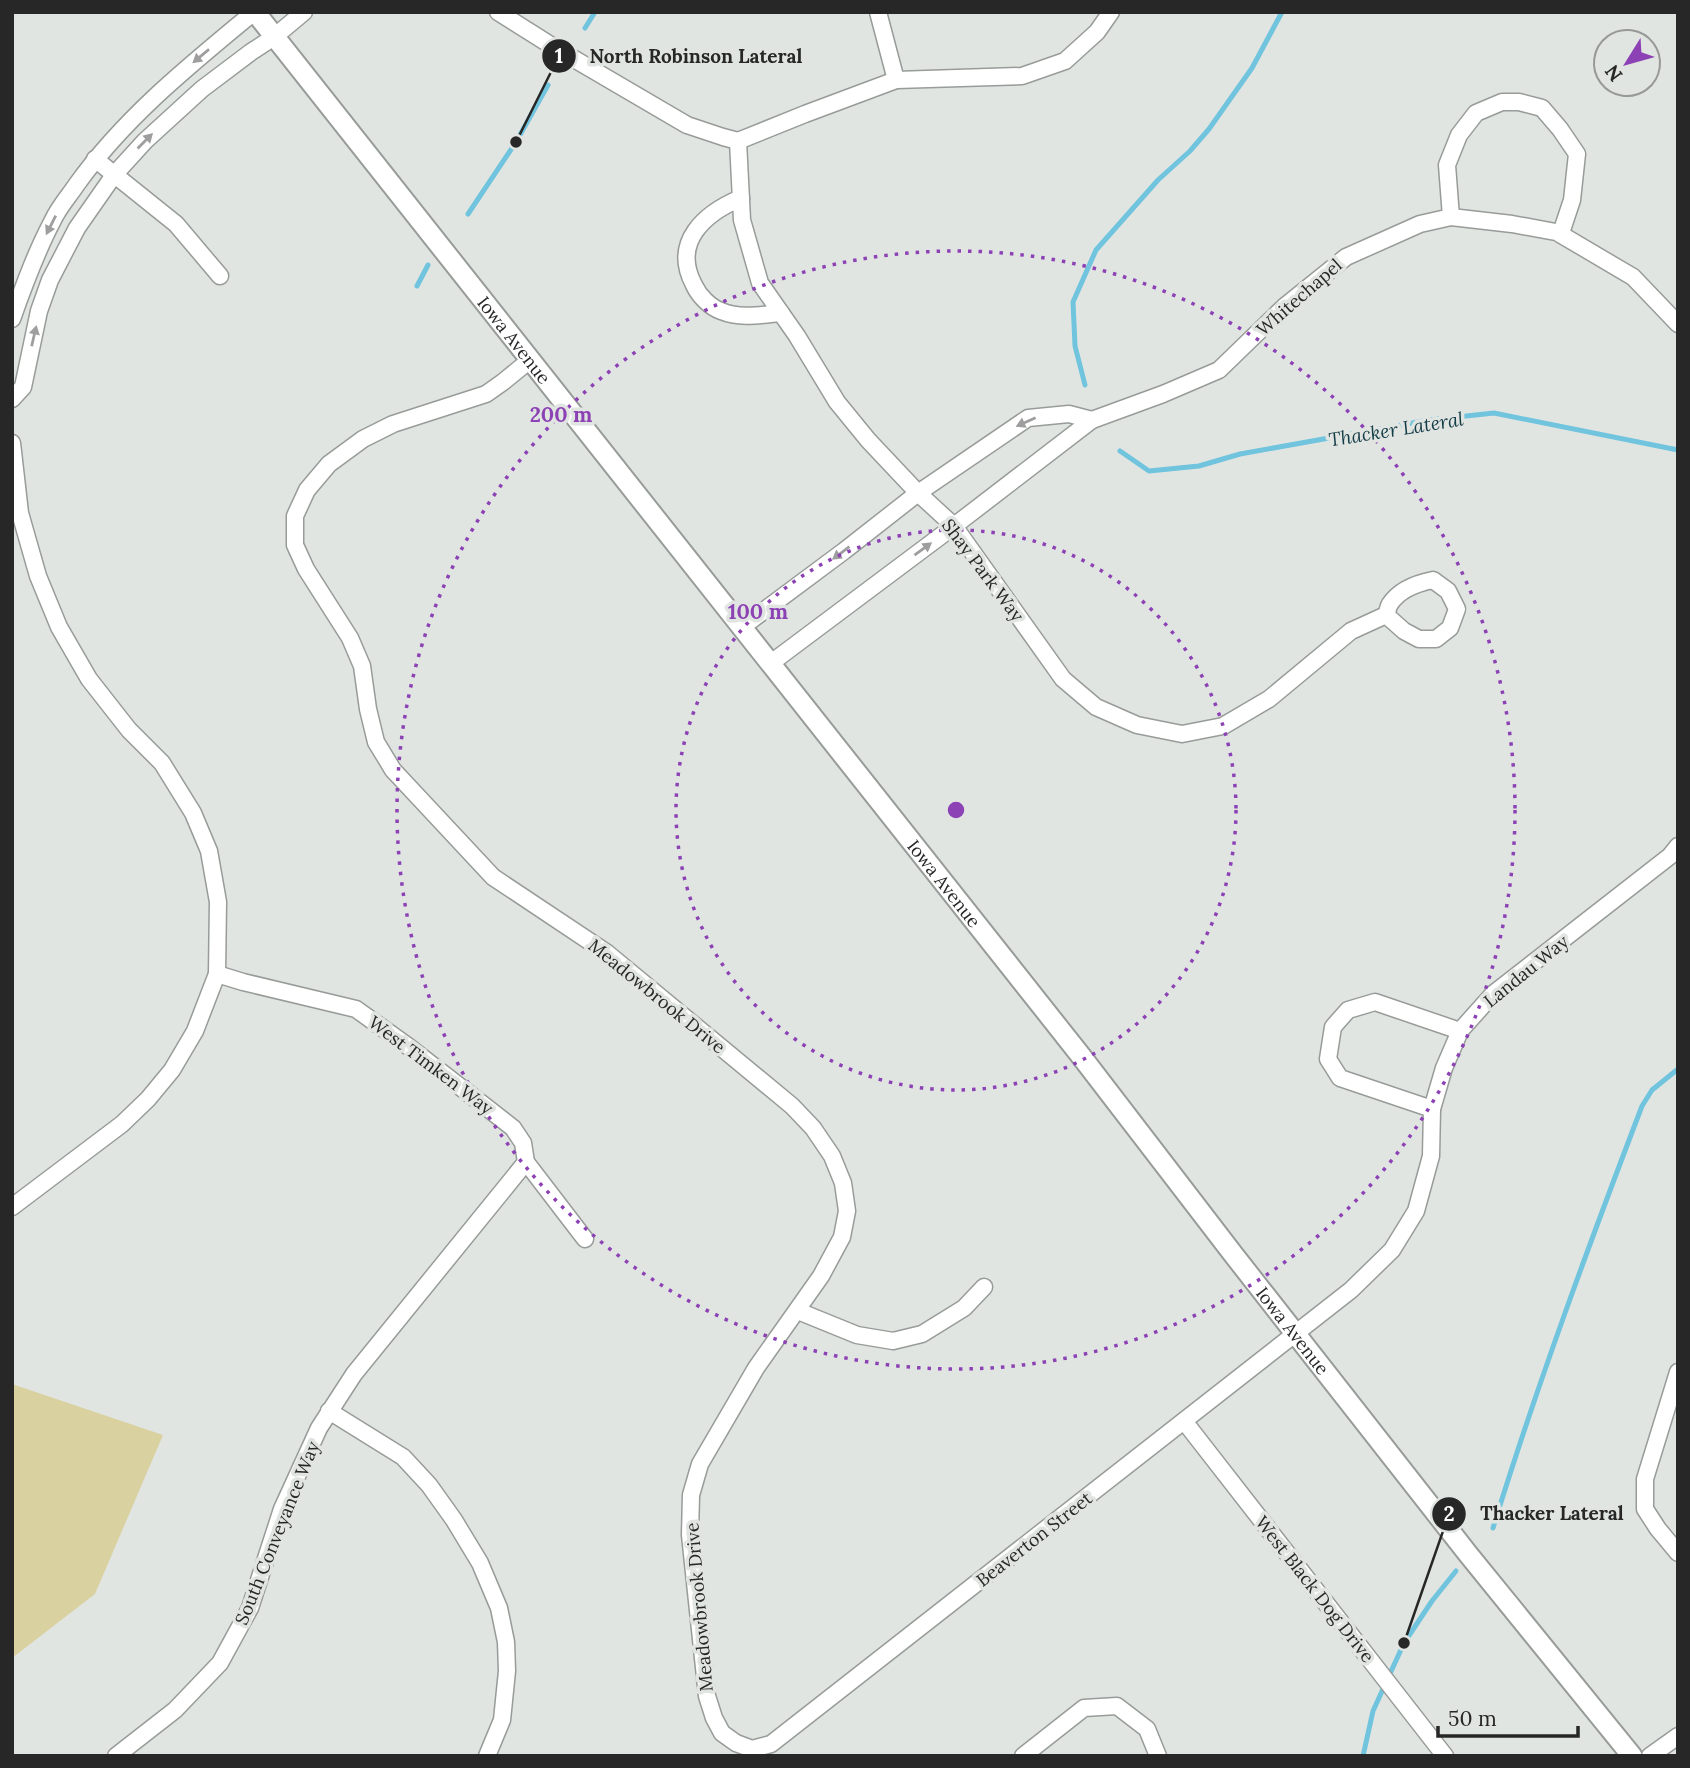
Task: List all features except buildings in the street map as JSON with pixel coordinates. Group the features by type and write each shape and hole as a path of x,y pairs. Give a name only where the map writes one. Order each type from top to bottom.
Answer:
{"street":[{"name":"Iowa Avenue","path":"254,12 1072,1045 1468,1553 1632,1756"},
{"path":"12,319 28,270 54,217 95,159 140,111 183,71 254,12"},
{"path":"12,399 23,387 39,311 50,281 77,229 114,175 145,141 202,89 304,12"},
{"path":"498,12 687,125 738,141 896,80 1022,76 1065,61 1097,32 1111,12"},
{"path":"878,12 896,80"},
{"path":"1451,217 1447,165 1459,135 1476,113 1502,102 1519,102 1542,108 1577,154 1572,200 1561,233 1633,277 1678,324"},
{"name":"Shay Park Way","path":"738,141 742,220 760,283 837,402 918,494 954,526 1063,679 1096,707 1137,725 1182,734 1223,726 1269,699 1351,631 1386,615"},
{"path":"95,159 176,225 220,276"},
{"path":"741,198 713,212 697,228 690,240 687,254 690,278 705,301 718,310 751,316 780,313"},
{"name":"Whitechapel","path":"771,663 1092,420 1219,370 1284,307 1346,257 1420,224 1451,217 1561,233"},
{"path":"28,270 50,281"},
{"name":"Meadowbrook Drive","path":"530,360 485,394 393,424 363,439 330,464 307,490 295,516 295,545 306,569 350,638 362,666 376,742 393,769 493,877 607,953 638,978 792,1106 813,1128 832,1156 842,1183 846,1211 842,1237 821,1276 756,1368 700,1464 691,1494 690,1535 707,1696 714,1718 722,1733 736,1743 752,1749 771,1744"},
{"name":"Whitechapel","path":"742,627 918,494 1028,418 1069,414 1092,420"},
{"path":"12,443 16,514 59,627 89,679 129,730 162,763 193,813 209,851 218,902 216,974 195,1031 172,1070 122,1124 12,1207"},
{"name":"Landau Way","path":"1296,1334 1350,1290 1392,1250 1416,1211 1431,1156 1432,1109 1444,1068 1460,1031 1493,994 1605,908 1670,856 1678,846"},
{"name":"West Timken Way","path":"216,974 356,1009 409,1047 513,1128 523,1143 526,1162 585,1239"},
{"path":"1432,1109 1340,1078 1328,1059 1333,1027 1348,1010 1375,1002 1460,1031"},
{"name":"South Conveyance Way","path":"116,1756 175,1710 220,1663 250,1608 282,1509 329,1411 354,1374 526,1162"},
{"path":"798,1311 857,1335 893,1341 922,1334 964,1308 984,1287"},
{"name":"Beaverton Street","path":"771,1744 1296,1334"},
{"path":"1678,1372 1646,1479 1645,1509 1658,1530 1678,1553"},
{"path":"329,1411 402,1457 429,1485 480,1563 499,1608 506,1642 508,1671 502,1720 487,1756"},
{"name":"West Black Dog Drive","path":"1184,1422 1446,1756"},
{"path":"1023,1756 1084,1709 1117,1706 1147,1729 1158,1756"},
{"path":"1650,1756 1678,1736"}],"shaded area":[{"path":"12,1384 163,1435 95,1594 12,1658"}],"waterway":[{"path":"585,28 595,12"},
{"name":"Thacker Lateral","path":"1085,385 1075,346 1073,302 1096,250 1158,180 1190,151 1209,129 1252,68 1282,12"},
{"path":"468,214 516,142 548,85"},
{"path":"417,286 428,265"},
{"name":"Thacker Lateral","path":"1120,451 1149,471 1199,466 1240,454 1429,420 1494,413 1678,450"},
{"name":"Thacker Lateral","path":"1493,1528 1564,1316 1642,1106 1652,1090 1678,1069"},
{"name":"Thacker Lateral","path":"1363,1756 1373,1711 1404,1643 1456,1571"}],"place":[{"name":"North Robinson Lateral","path":"516,142"},
{"name":"Thacker Lateral","path":"1404,1643"}]}
